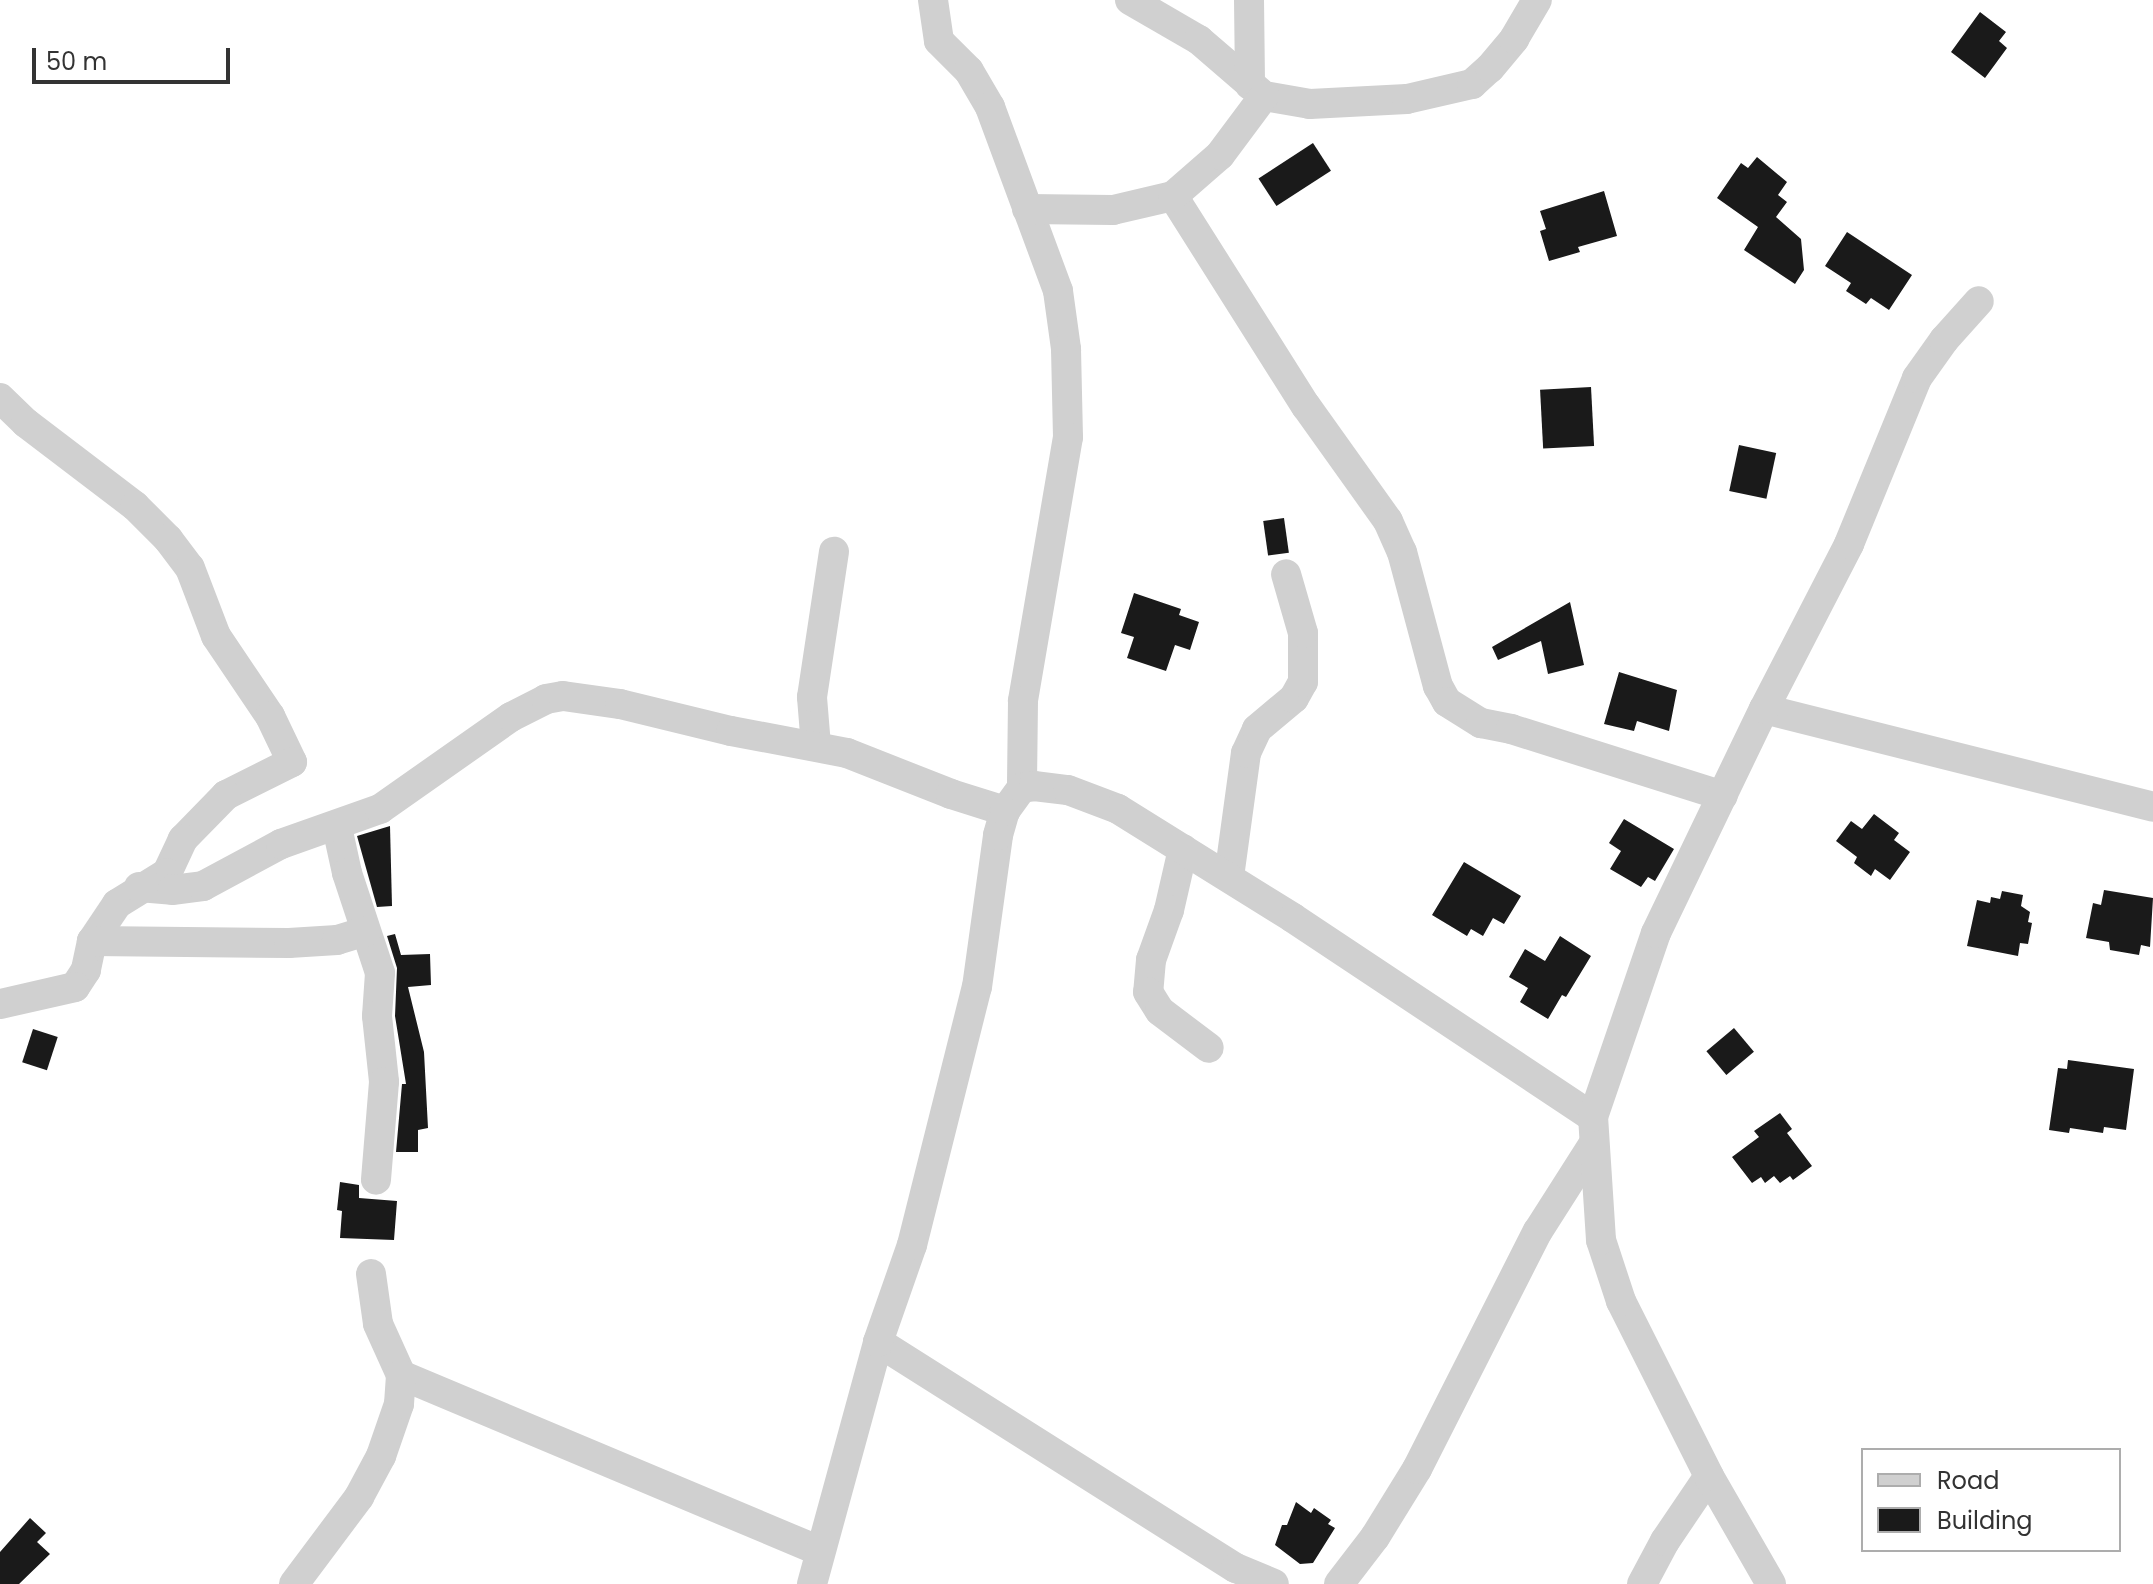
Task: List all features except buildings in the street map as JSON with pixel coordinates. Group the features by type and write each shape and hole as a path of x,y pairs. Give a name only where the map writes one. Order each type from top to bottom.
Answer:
{"street":[{"path":"812,1584 878,1342 912,1245 977,987 998,835 1014,800 1023,701 1068,437 1070,396 1058,291 990,107 969,71 939,41 933,0"},
{"path":"1130,0 1199,40 1257,91 1310,104 1370,104 1449,92 1472,84 1514,39 1537,0"},
{"path":"1027,209 1113,210 1173,196 1220,155 1257,91 1249,0"},
{"path":"1173,196 1306,406 1388,521 1414,589 1438,686 1447,702 1457,711 1481,723 1511,729 1723,796"},
{"path":"1339,1584 1375,1537 1417,1469 1538,1231 1594,1130 1656,933 1764,709 1849,544 1917,378 1944,340 1979,301"},
{"path":"0,398 26,423 135,506 168,539 190,568 216,636 270,716 292,762 226,795 183,839 167,873 139,887 117,904 92,941 86,970 75,987 0,1004"},
{"path":"816,746 812,697 834,552"},
{"path":"1229,877 1246,753 1257,729 1294,698 1305,675 1303,633 1286,574"},
{"path":"139,887 172,890 203,886 281,844 337,827 398,799 511,717 546,699 563,696 620,704 869,760 951,794 1014,800 1044,786 1085,795 1118,809 1229,877 1594,1130"},
{"path":"1764,709 2153,807"},
{"path":"337,827 366,931 378,962 381,983 377,1016 384,1082 376,1180"},
{"path":"1183,849 1169,910 1151,960 1148,992 1160,1011 1209,1048"},
{"path":"92,941 289,943 337,940 366,931"},
{"path":"1594,1130 1601,1240 1621,1301 1709,1476 1771,1584"},
{"path":"294,1584 359,1497 381,1456 399,1404 401,1375 378,1324 371,1274"},
{"path":"878,1342 1236,1568 1274,1584"},
{"path":"401,1375 819,1551"},
{"path":"1642,1584 1665,1541 1709,1476"}]}
